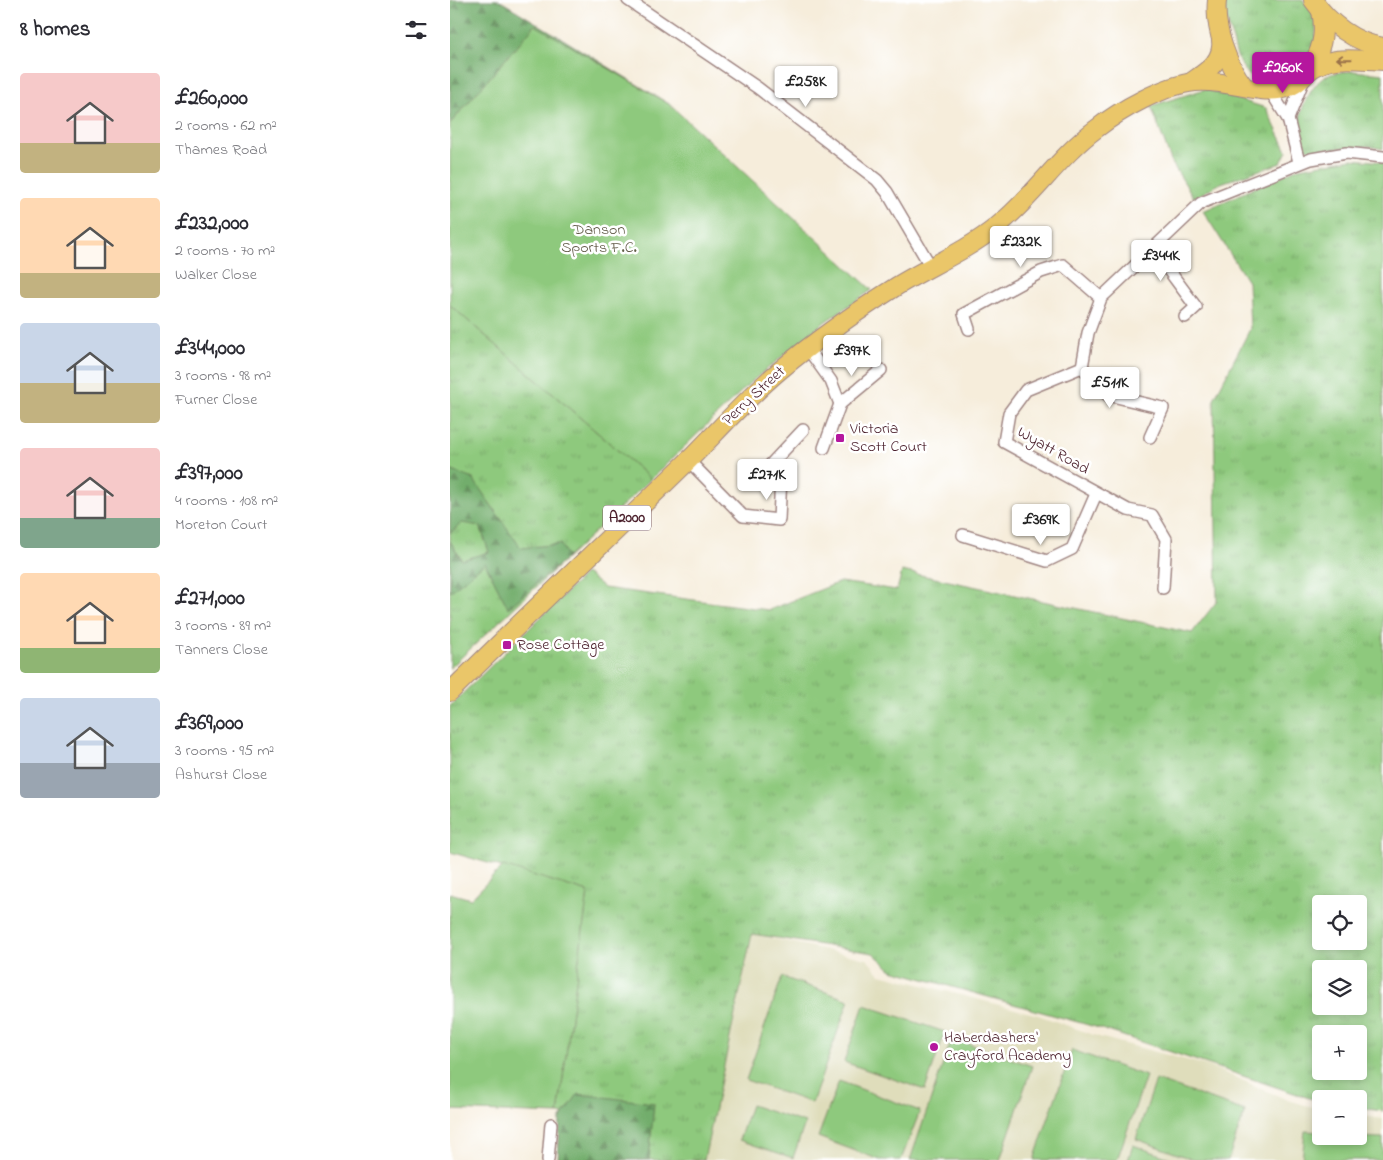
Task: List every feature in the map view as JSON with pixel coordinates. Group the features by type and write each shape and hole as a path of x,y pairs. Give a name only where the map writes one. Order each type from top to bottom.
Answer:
{"main road":[{"path":"1216,0 1220,32 1233,69 1244,86"},
{"path":"1317,6 1347,33 1363,41 1383,47"},
{"path":"1307,75 1322,46 1324,32 1317,6"},
{"name":"Perry Street","path":"450,692 747,400 808,349 870,304 931,267 966,249 1009,216 1069,152 1096,129 1134,105 1191,82 1208,71 1218,58 1222,46 1220,32"},
{"path":"1271,92 1287,88 1326,61 1337,59 1383,61"},
{"name":"Perry Street","path":"1191,82 1213,81 1244,86 1257,91 1271,92"}],"street":[{"path":"628,0 758,88 877,180 887,192 931,267"},
{"path":"1288,119 1307,75"},
{"path":"1271,92 1288,119 1300,162"},
{"path":"1150,437 1163,408 1108,395 1082,366 1088,333 1101,298 1201,203 1300,162 1322,156 1346,153 1383,157"},
{"path":"1153,249 1196,307 1185,316"},
{"path":"969,329 964,314 1041,272 1063,265 1101,298"},
{"path":"808,349 831,381 840,404"},
{"name":"Wyatt Road","path":"1082,366 1026,390 1008,413 1004,442 1128,510 1152,514 1166,539 1163,588"},
{"path":"824,448 840,404 881,370"},
{"path":"688,460 743,516 779,520 781,475 770,464 803,430"},
{"path":"963,535 1046,562 1072,549 1096,494"},
{"path":"548,1160 551,1124"}],"shaded area":[{"name":"Haberdashers' Crayford Academy","path":"752,934 867,959 880,974 1038,1015 1099,1037 1209,1066 1290,1101 1312,1107 1312,1145 1367,1145 1367,1116 1383,1119 1383,1160 704,1160"}],"green space":[{"path":"450,0 499,0 669,104 645,132 520,43 450,124"},
{"path":"1224,0 1303,0 1314,16 1316,32 1313,47 1305,62 1294,73 1281,81 1267,83 1254,79 1242,66 1237,57"},
{"name":"Danson Sports F.C.","path":"535,25 669,104 872,290 826,321 751,382 651,479 450,305 450,124"},
{"path":"1353,71 1383,74 1383,149 1368,146 1309,150 1299,134 1299,124 1301,113 1310,93 1316,84 1326,76"},
{"path":"1205,89 1266,108 1287,151 1281,163 1221,183 1194,198 1172,163 1151,106"},
{"path":"1352,159 1383,162 1383,1111 1367,1109 1367,1090 1312,1090 1312,1099 1099,1028 892,970 873,953 752,934 704,1160 638,1160 633,1120 558,1114 588,892 450,852 450,706 586,573 604,588 769,610 840,582 897,590 902,571 1192,633 1217,601 1214,399 1250,329 1248,282 1203,211 1299,168"},
{"path":"450,305 651,479 450,668"},
{"path":"450,470 473,479 521,548 560,544 568,557 508,608 485,563 450,592 450,541 462,560 489,552 480,526 462,523 450,533"},
{"path":"503,866 588,892 558,1114 450,1110 450,893 471,899"},
{"path":"782,977 849,1000 812,1103 746,1080"},
{"path":"864,1005 945,1032 925,1090 844,1062"},
{"path":"952,1038 1032,1066 1000,1160 910,1160"},
{"path":"1072,1050 1146,1076 1117,1160 1034,1160"},
{"path":"1156,1080 1245,1111 1228,1160 1194,1160 1136,1139"},
{"path":"839,1081 920,1111 901,1160 880,1160 818,1137"},
{"path":"578,1094 654,1103 649,1160 558,1160 560,1120"},
{"path":"751,1105 805,1123 793,1158 739,1140"},
{"path":"1305,1131 1312,1131 1312,1145 1367,1145 1367,1137 1383,1138 1383,1160 1302,1160"},
{"path":"1133,1145 1175,1160 1128,1160"}],"place":[{"name":"Victoria Scott Court","path":"840,438"},
{"name":"Rose Cottage","path":"507,645"},
{"name":"Haberdashers' Crayford Academy","path":"934,1047"}]}
